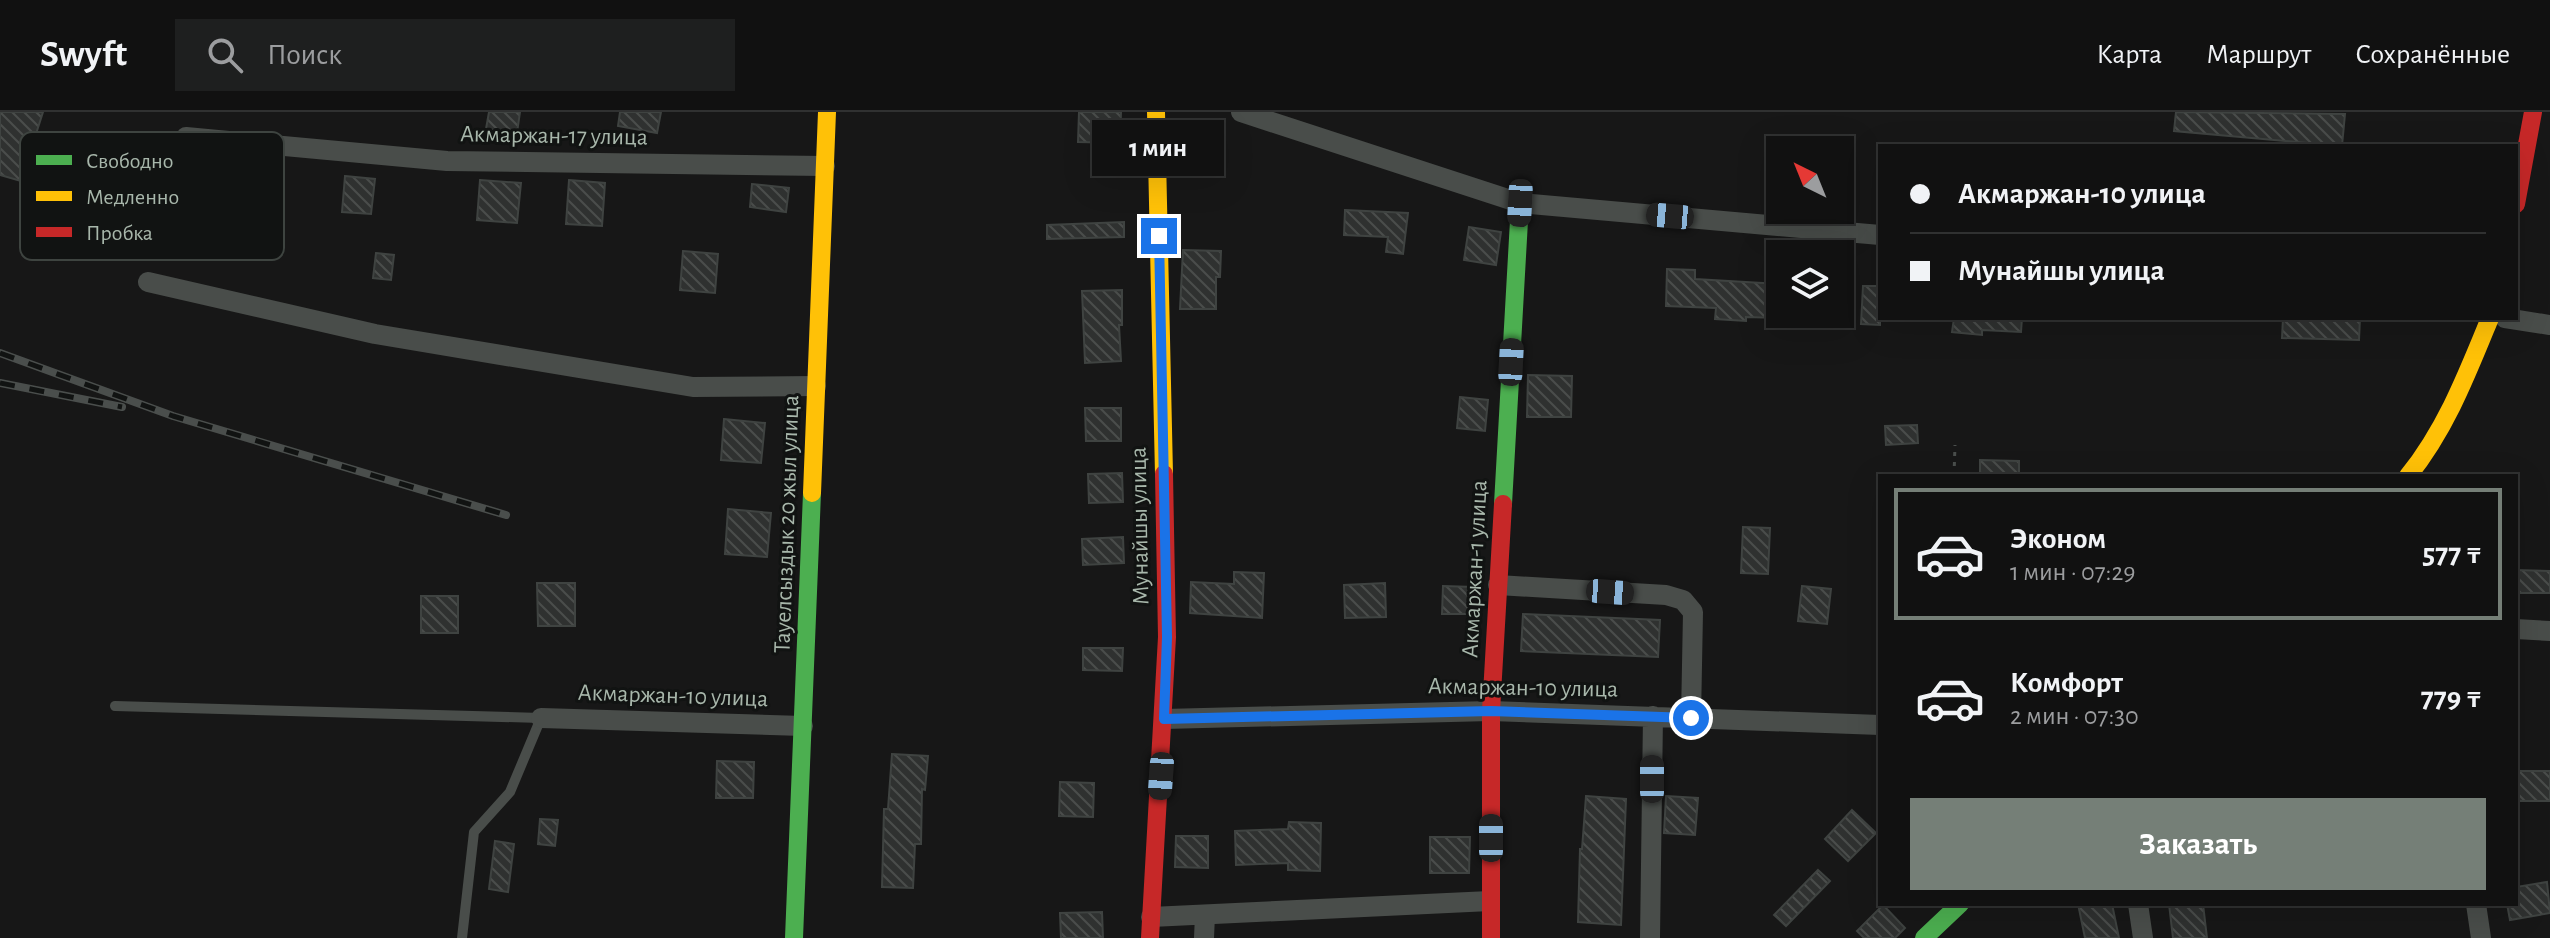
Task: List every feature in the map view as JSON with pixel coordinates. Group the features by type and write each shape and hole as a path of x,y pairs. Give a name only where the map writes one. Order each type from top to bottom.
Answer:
{"street":[{"name":"Тауелсыздык 20 жыл улица","path":"794,938 827,112"},
{"name":"Мунайшы улица","path":"1150,928 1167,637 1156,112"},
{"path":"1241,112 1520,203 1878,235"},
{"path":"2518,193 2533,112"},
{"name":"Акмаржан-17 улица","path":"284,146 447,161 825,166"},
{"name":"Акмаржан-1 улица","path":"1491,938 1491,711 1520,203"},
{"path":"148,282 375,334 693,387 816,386"},
{"path":"2410,474 2425,456 2452,408 2489,320"},
{"path":"2518,320 2550,325"},
{"path":"1498,585 1666,595 1683,600 1693,612 1691,718"},
{"path":"2518,629 2550,631"},
{"name":"Акмаржан-10 улица","path":"1164,719 1491,711 1878,725"},
{"path":"1650,938 1653,716"},
{"name":"Акмаржан-10 улица","path":"541,718 803,726"},
{"path":"1150,928 1205,915 1490,901"},
{"path":"1924,938 1958,906"},
{"path":"2138,906 2143,938"},
{"path":"2476,906 2481,938"},
{"path":"1204,938 1205,915"}],"lane":[{"path":"115,706 541,718 510,792 474,832 462,938"}],"path":[{"path":"1954,474 1955,445"}],"building":[{"path":"0,112 43,112 37,132 20,132 20,181 0,175"},
{"path":"489,112 520,112 517,133 486,129"},
{"path":"620,112 661,112 657,133 618,126"},
{"path":"1079,112 1121,112 1120,143 1078,142"},
{"path":"2176,112 2345,114 2342,144 2174,131"},
{"path":"1184,149 1219,152 1217,168 1182,165"},
{"path":"345,176 375,179 371,214 342,212"},
{"path":"480,180 521,183 517,223 477,220"},
{"path":"569,180 605,183 602,226 566,224"},
{"path":"752,184 789,188 786,212 750,207"},
{"path":"1345,210 1408,213 1403,254 1386,252 1388,237 1344,235"},
{"path":"1124,222 1124,237 1047,239 1047,225"},
{"path":"1469,227 1501,232 1496,265 1464,260"},
{"path":"1183,250 1221,251 1220,277 1216,277 1216,309 1180,309"},
{"path":"683,251 718,254 715,293 680,290"},
{"path":"376,253 394,255 391,280 373,278"},
{"path":"1667,269 1695,270 1695,279 1766,283 1766,318 1746,317 1746,321 1715,319 1716,308 1666,306"},
{"path":"1863,286 1878,286 1880,325 1861,324"},
{"path":"1122,290 1122,325 1119,325 1121,361 1085,363 1082,291"},
{"path":"1954,320 2022,320 2021,332 1982,330 1982,335 1952,332"},
{"path":"2283,320 2360,320 2359,340 2282,338"},
{"path":"1528,375 1572,376 1571,417 1527,417"},
{"path":"1460,397 1488,400 1485,431 1457,428"},
{"path":"1085,408 1121,408 1121,441 1086,441"},
{"path":"724,419 765,423 761,463 721,460"},
{"path":"1917,425 1918,443 1886,445 1885,426"},
{"path":"1980,460 2019,461 2019,474 1980,474"},
{"path":"1122,473 1123,502 1089,503 1088,474"},
{"path":"728,509 771,513 767,557 725,554"},
{"path":"1743,527 1770,528 1768,574 1741,573"},
{"path":"1123,537 1124,563 1083,565 1082,539"},
{"path":"2518,570 2550,571 2550,593 2518,593"},
{"path":"1234,572 1264,573 1262,618 1190,613 1191,582 1234,584"},
{"path":"537,583 575,583 575,626 538,626"},
{"path":"1385,583 1386,617 1345,618 1344,585"},
{"path":"1443,586 1474,587 1474,614 1442,614"},
{"path":"1802,586 1831,589 1827,624 1798,621"},
{"path":"421,596 458,596 458,633 421,633"},
{"path":"1523,614 1660,620 1658,657 1521,651"},
{"path":"1083,648 1123,648 1122,671 1083,670"},
{"path":"892,754 928,756 925,790 922,789 921,844 915,844 913,888 882,887 884,809 888,809"},
{"path":"717,761 754,762 753,798 716,798"},
{"path":"2518,771 2550,771 2550,801 2518,801"},
{"path":"1060,782 1094,783 1093,817 1059,816"},
{"path":"1586,796 1626,799 1621,925 1578,922 1580,849"},
{"path":"1666,796 1698,798 1695,835 1664,833"},
{"path":"1852,810 1876,833 1848,861 1825,839"},
{"path":"540,819 558,820 555,846 538,844"},
{"path":"1289,822 1321,823 1320,871 1288,870 1288,863 1236,865 1235,831 1288,829"},
{"path":"1176,836 1208,836 1208,868 1175,867"},
{"path":"1430,837 1470,837 1469,873 1430,873"},
{"path":"495,841 514,844 508,892 489,889"},
{"path":"1818,870 1830,881 1786,926 1774,915"},
{"path":"2547,882 2550,913 2510,920 2507,906 2518,906 2518,887"},
{"path":"1882,906 1905,928 1895,938 1864,938 1857,931"},
{"path":"2078,906 2112,906 2119,938 2085,938"},
{"path":"2169,906 2203,906 2207,938 2173,938"},
{"path":"1102,912 1103,938 1061,938 1060,913"}],"railway":[{"path":"0,353 173,416 506,515"},
{"path":"0,383 122,407"}],"traffic: fast":[{"path":"1503,504 1520,203"},
{"path":"794,938 812,493"},
{"path":"1924,938 1958,906"}],"traffic: slow":[{"path":"812,493 827,112"},
{"path":"1156,112 1164,474"},
{"path":"2409,474 2445,420 2489,320"}],"traffic: jam":[{"path":"2518,193 2533,112"},
{"path":"1150,938 1167,637 1164,474"},
{"path":"1491,938 1491,711 1503,504"}],"route":[{"path":"1159,236 1167,637 1164,719 1491,711 1691,718"}]}
